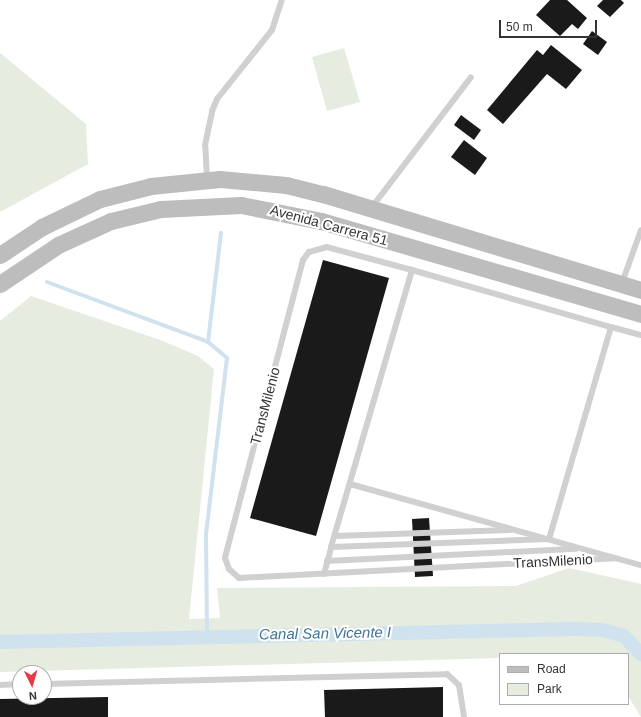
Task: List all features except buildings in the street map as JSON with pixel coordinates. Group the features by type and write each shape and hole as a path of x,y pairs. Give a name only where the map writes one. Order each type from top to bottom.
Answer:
{"main road":[{"name":"Avenida Carrera 51","path":"0,254 72,211 125,192 208,180 286,185 641,290"},
{"name":"Avenida Carrera 51","path":"0,284 20,268 58,245 111,221 161,209 241,205 321,221 641,314"}],"lane":[{"path":"208,180 205,145 212,111 217,99 272,30 282,0"},
{"path":"371,209 470,77"},
{"path":"621,284 641,230"},
{"name":"TransMilenio","path":"615,558 239,578 229,569 225,558 304,260 309,252 327,247 641,335"},
{"path":"324,574 412,270"},
{"name":"TransMilenio","path":"549,539 611,327"},
{"name":"TransMilenio","path":"350,484 641,565"},
{"name":"TransMilenio","path":"335,536 516,530"},
{"name":"TransMilenio","path":"331,548 549,539"},
{"name":"TransMilenio","path":"328,561 582,548"},
{"path":"52,684 447,674 458,685 464,717"},
{"path":"0,685 12,684"}],"green space":[{"path":"344,48 360,102 327,111 312,57"},
{"path":"0,53 86,124 88,164 0,212"},
{"path":"31,296 163,341 198,356 214,369 189,619 220,618 217,588 516,586 569,568 641,584 641,717 629,698 629,653 499,653 499,658 52,671 52,665 12,665 12,672 0,672 0,321"}],"waterway":[{"path":"208,342 221,233"},
{"path":"47,282 208,342 227,358 206,535 207,635"},
{"name":"Canal San Vicente I","path":"0,642 575,629 603,630 624,636 641,654"}]}
